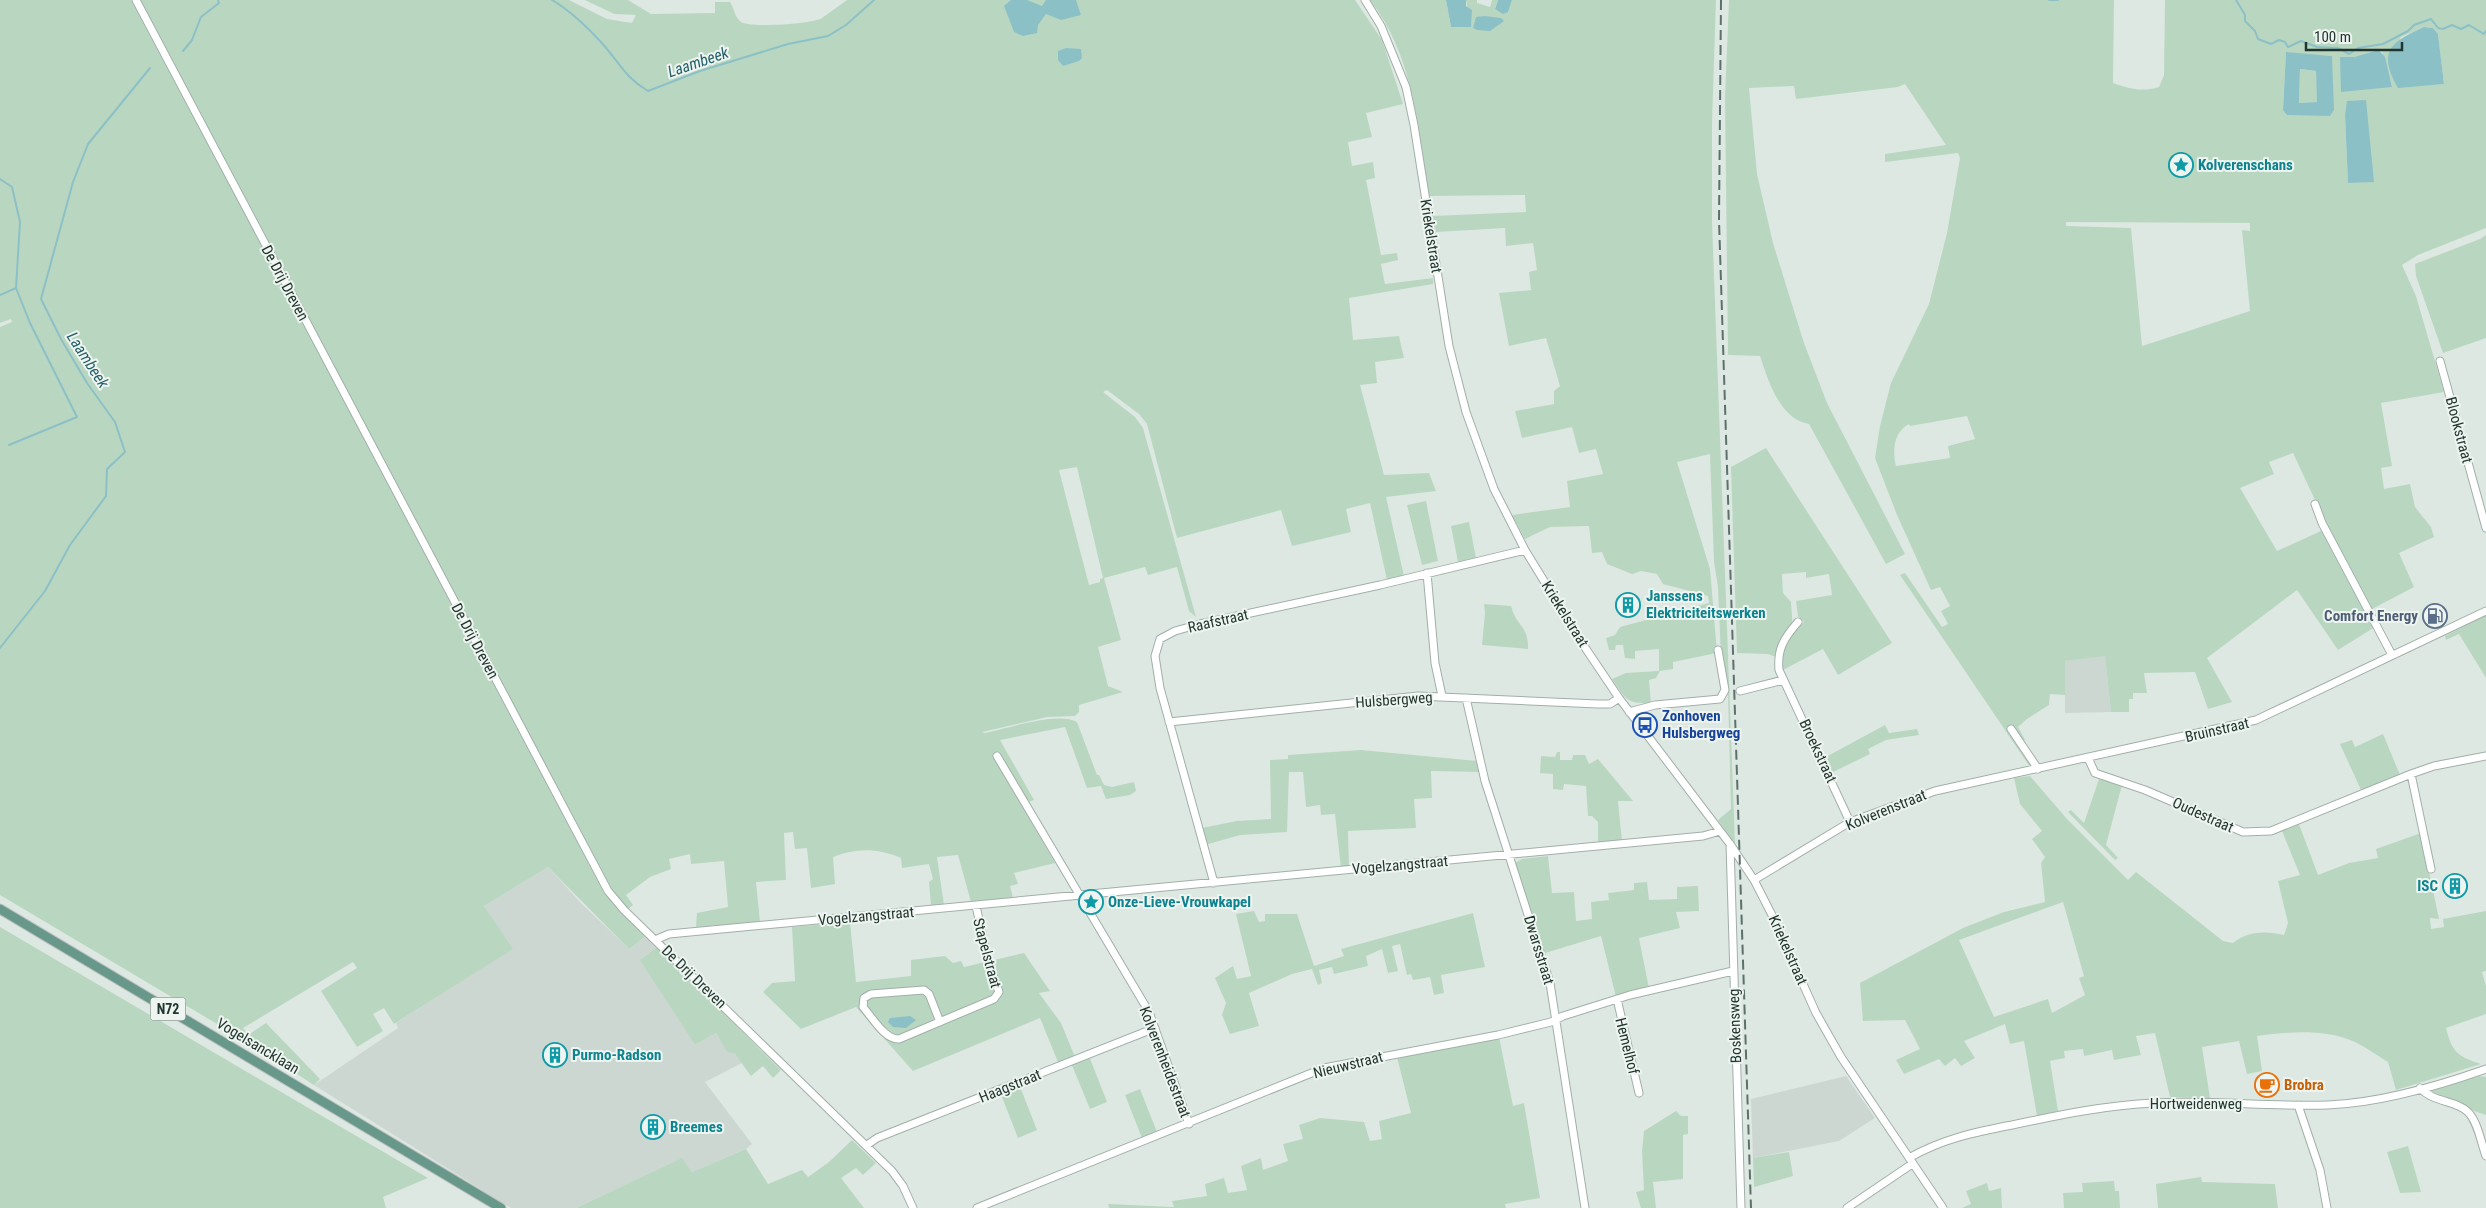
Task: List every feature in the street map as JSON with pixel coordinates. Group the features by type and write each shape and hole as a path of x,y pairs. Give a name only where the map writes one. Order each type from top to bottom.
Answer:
{"main road":[{"name":"Vogelsancklaan","path":"0,909 501,1208"}],"street":[{"name":"De Drij Dreven","path":"136,0 608,891 655,940 867,1145 903,1186 913,1208"},
{"name":"Kriekelstraat","path":"1365,0 1384,34 1406,87 1414,125 1449,346 1466,412 1494,490 1525,550 1582,644 1619,698 1720,830 1754,880 1829,1037 1943,1208"},
{"name":"Blookstraat","path":"2440,361 2486,528"},
{"path":"2315,504 2322,523 2392,655"},
{"name":"Raafstraat","path":"1214,883 1168,722 1155,656 1157,644 1165,635 1200,624 1525,550"},
{"path":"1427,573 1435,663 1442,696"},
{"name":"Bruinstraat","path":"2029,771 2256,720 2486,611"},
{"name":"Broekstraat","path":"1798,622 1787,634 1779,651 1779,670 1850,822"},
{"path":"1630,712 1655,705 1720,699 1725,690 1718,650"},
{"path":"1740,692 1783,680"},
{"name":"Hulsbergweg","path":"1168,722 1418,696 1598,704 1610,704 1619,698"},
{"name":"Dwarsstraat","path":"1466,698 1479,760 1550,983 1585,1208"},
{"path":"2011,729 2038,769"},
{"path":"997,756 1079,896"},
{"name":"Oudestraat","path":"2088,758 2095,773 2145,790 2243,832 2271,832 2411,774 2434,766 2486,756"},
{"name":"Kolverenstraat","path":"1754,880 1850,822 1935,791 2029,771"},
{"path":"2411,774 2431,869"},
{"name":"Vogelzangstraat","path":"655,940 669,934 1703,836 1720,830"},
{"name":"Boskensweg","path":"1730,844 1741,1208"},
{"name":"Kolverenheidestraat","path":"1079,896 1148,1012 1189,1124"},
{"name":"Stapelstraat","path":"940,1022 929,994 924,990 871,994 862,1003 863,1007 892,1039 899,1039 940,1022 994,999 999,992 989,964 976,906"},
{"name":"Nieuwstraat","path":"977,1208 1324,1068 1498,1035 1557,1020 1562,1016 1616,999 1733,972"},
{"name":"Hemelhof","path":"1616,999 1639,1093"},
{"name":"Haagstraat","path":"867,1145 877,1138 1155,1028"},
{"name":"Hortweidenweg","path":"1846,1208 1926,1148 1958,1136 2038,1120 2136,1104 2183,1102 2298,1105 2353,1103 2420,1088 2486,1069"},
{"path":"2420,1088 2427,1096 2467,1111 2472,1118 2486,1156"},
{"path":"2298,1105 2320,1170 2327,1208"}],"shaded area":[{"path":"2105,655 2111,712 2065,713 2065,661"},
{"path":"548,867 581,903 629,949 646,936 657,947 641,959 695,1045 716,1033 727,1051 735,1054 742,1063 705,1082 752,1144 746,1149 692,1172 681,1159 576,1208 511,1208 314,1085 398,1028 396,1023 512,949 484,906"},
{"path":"1846,1076 1875,1118 1839,1141 1753,1158 1751,1099"}],"green space":[{"path":"0,0 569,0 607,19 632,23 636,15 614,14 585,0 628,0 651,14 715,13 715,2 730,2 737,18 741,22 768,25 816,20 822,18 847,0 1355,0 1382,40 1403,104 1366,113 1372,137 1348,142 1352,166 1373,162 1375,178 1366,180 1381,255 1397,253 1398,260 1381,264 1385,284 1433,278 1433,284 1349,298 1353,340 1399,336 1404,358 1375,362 1377,383 1360,385 1384,475 1429,473 1436,491 1386,497 1404,576 1387,580 1370,503 1346,509 1351,532 1292,546 1281,510 1177,538 1147,424 1139,414 1107,390 1103,392 1135,417 1143,428 1196,617 1189,611 1177,567 1148,575 1145,567 1104,578 1121,640 1098,647 1108,686 1123,692 1079,705 1079,712 1075,716 1047,717 982,732 1045,720 1068,719 1077,722 1097,775 1099,775 1104,785 1112,787 1134,782 1136,791 1130,795 1106,799 1101,786 1087,788 1065,727 1000,740 1034,800 1028,802 995,759 1055,863 1014,873 1018,884 1010,886 1013,898 971,902 958,855 937,857 944,905 931,906 929,882 933,879 929,864 902,868 901,858 883,852 867,850 833,857 835,884 811,888 807,848 795,849 793,832 784,833 786,880 756,882 760,922 696,927 697,913 728,907 724,861 691,864 690,854 669,859 671,869 650,877 626,895 633,905 624,912 646,936 629,949 548,867 484,906 513,949 394,1024 384,1008 373,1014 383,1031 357,1047 321,991 357,968 353,962 243,1028 248,1035 266,1023 320,1079 314,1085 234,1034 0,895 0,327 12,322 11,319 0,323","holes":["1077,467 1103,578 1100,579 1100,582 1089,585 1059,470"]},
{"path":"1370,0 1446,0 1451,27 1471,27 1466,0 1477,0 1477,3 1490,7 1492,0 1498,0 1495,9 1508,12 1512,0 1716,0 1712,124 1712,221 1735,844 1718,820 1731,809 1728,692 1721,656 1718,587 1714,562 1710,454 1677,462 1710,569 1717,653 1673,662 1673,669 1660,671 1656,678 1649,680 1651,703 1631,701 1624,696 1612,679 1626,673 1659,671 1659,649 1635,651 1635,659 1625,658 1623,645 1616,645 1615,650 1609,650 1606,638 1615,635 1620,627 1709,603 1708,596 1663,584 1657,574 1641,571 1632,574 1607,564 1602,552 1592,553 1589,526 1550,527 1525,539 1512,515 1570,507 1567,481 1603,474 1596,449 1579,453 1572,427 1522,438 1515,411 1554,404 1554,391 1560,386 1546,338 1509,346 1499,293 1531,290 1529,272 1537,270 1533,243 1506,246 1505,228 1436,232 1433,216 1526,212 1525,195 1429,196 1422,145 1405,69 1396,44"},
{"path":"1729,0 2114,0 2113,83 2141,90 2159,87 2164,75 2165,0 2486,0 2486,228 2418,255 2402,265 2416,296 2444,392 2381,403 2392,466 2381,468 2384,489 2410,484 2415,507 2431,527 2434,537 2399,553 2414,587 2372,609 2336,543 2375,627 2338,650 2297,590 2207,658 2232,702 2208,709 2195,672 2144,673 2147,693 2133,693 2133,699 2129,699 2129,712 2111,712 2105,656 2065,661 2065,695 2050,694 2049,705 2018,727 2025,740 2019,745 2033,765 2030,767 1900,575 1905,573 1942,627 1948,624 1941,611 1950,606 1940,587 1931,590 1897,515 1875,458 1880,426 1891,383 1929,304 1947,233 1960,158 1958,153 1885,162 1885,154 1946,145 1905,84 1898,87 1796,99 1794,86 1749,88 1757,174 1773,243 1804,343 1827,403 1905,554 1886,564 1809,424 1799,421 1790,415 1777,398 1760,356 1728,355 1725,97","holes":["2424,27 2433,28 2438,34 2444,84 2398,87 2389,64 2401,37","2382,51 2392,86 2340,57 2354,57","2286,53 2332,56 2329,116 2283,110","2345,115 2374,181 2348,182","2066,222 2250,223 2250,231 2242,230 2250,311 2142,346 2131,228 2066,226","1967,416 1975,439 1948,446 1950,458 1896,466 1895,442 1900,432 1909,424 1910,426","2293,453 2323,517 2317,520 2321,531 2277,551 2240,488 2274,474 2269,462"]},
{"path":"2300,69 2316,71 2318,102 2299,103"},
{"path":"2486,235 2486,338 2443,353 2416,276 2415,264"},
{"path":"1766,448 1892,643 1838,675 1823,649 1781,671 1776,657 1768,654 1737,653 1731,467","holes":["1806,572 1806,578 1829,574 1832,595 1796,601 1798,616 1804,622 1793,631 1791,602 1783,593 1782,574"]},
{"path":"1426,501 1438,561 1422,565 1407,505"},
{"path":"1469,522 1476,558 1458,562 1451,526"},
{"path":"1484,604 1511,606 1526,635 1528,649 1482,645"},
{"path":"2486,615 2486,678 2459,634 2446,640 2445,636"},
{"path":"1885,725 1889,733 1917,729 1919,735 1886,740 1868,749 1870,754 1831,773 1824,758"},
{"path":"2383,734 2400,775 2361,790 2340,744 2352,740 2355,747"},
{"path":"1361,750 1477,761 1480,772 1431,771 1432,798 1414,799 1416,828 1348,831 1349,868 1341,869 1335,814 1321,815 1320,805 1306,807 1303,772 1289,772 1287,832 1240,835 1205,845 1202,828 1237,821 1271,819 1270,760 1288,759 1288,755"},
{"path":"1557,752 1560,752 1560,760 1572,760 1573,755 1585,755 1589,764 1598,759 1633,801 1618,801 1622,841 1598,844 1598,822 1592,816 1588,816 1586,786 1564,784 1563,790 1553,789 1553,774 1540,773 1541,756 1555,757"},
{"path":"2030,776 2067,819 2128,880 2136,872 2223,941 2233,943 2245,936 2257,933 2284,935 2288,923 2278,881 2300,875 2282,831 2299,824 2318,875 2349,863 2378,858 2376,849 2421,833 2439,919 2430,918 2431,929 2444,927 2443,919 2486,911 2486,971 2482,972 2486,986 2486,1014 2446,1028 2453,1048 2466,1058 2481,1064 2396,1090 2388,1062 2355,1042 2328,1034 2316,1033 2257,1036 2262,1071 2247,1074 2239,1041 2202,1047 2210,1098 2170,1097 2155,1033 2136,1036 2141,1055 2114,1060 2112,1050 2084,1056 2083,1049 2064,1051 2065,1058 2050,1061 2058,1111 2037,1116 2024,1041 2010,1044 2005,1024 1964,1041 1975,1058 1961,1066 1955,1058 1945,1066 1939,1059 1904,1074 1896,1060 1920,1049 1905,1020 1863,1021 1860,983 1963,928 2004,912 2045,902 2041,863 2045,857 2032,839 2042,831 2020,804 2014,778","holes":["2063,902 2084,976 2079,978 2085,995 2052,1013 2048,999 1994,1017 1959,940"]},
{"path":"2099,779 2122,785 2106,845 2118,858 2115,860 2068,812 2071,810 2084,823"},
{"path":"1548,856 1552,893 1574,892 1576,921 1592,919 1591,902 1609,900 1608,893 1634,890 1634,883 1647,882 1649,900 1677,899 1677,887 1698,886 1699,911 1676,912 1680,928 1639,938 1649,988 1616,997 1601,936 1542,954 1515,863 1522,859"},
{"path":"1254,911 1259,922 1265,921 1265,914 1297,914 1314,966 1344,956 1341,949 1473,913 1485,967 1441,975 1444,993 1434,995 1430,977 1413,980 1411,974 1407,975 1400,944 1392,946 1398,971 1388,973 1382,949 1366,956 1368,966 1334,974 1332,967 1319,970 1322,983 1318,985 1312,969 1292,974 1249,993 1259,1026 1230,1034 1222,1015 1226,1003 1215,978 1233,966 1237,979 1251,976 1236,914"},
{"path":"850,922 856,982 911,976 911,960 945,956 953,963 961,961 964,967 1024,953 1050,991 1039,993 1061,1023 1075,1057 1058,1062 1040,1018 913,1071 856,1007 801,1029 763,992 772,983 795,981 792,927"},
{"path":"0,927 428,1178 383,1197 386,1208 0,1208"},
{"path":"657,947 781,1070 773,1078 763,1066 751,1076 735,1054 727,1052 716,1033 695,1045 640,960"},
{"path":"1499,1037 1513,1106 1524,1103 1540,1198 1505,1204 1506,1208 1109,1208 1108,1204 1174,1207 1172,1201 1207,1196 1205,1184 1224,1178 1228,1193 1247,1190 1241,1166 1261,1158 1263,1170 1288,1161 1283,1144 1303,1139 1299,1125 1320,1118 1364,1122 1370,1141 1382,1139 1379,1121 1411,1113 1397,1057"},
{"path":"1089,1056 1107,1102 1090,1109 1071,1063"},
{"path":"2479,1076 2486,1077 2486,1115 2429,1091"},
{"path":"1019,1084 1037,1130 1018,1138 1000,1092"},
{"path":"1140,1089 1157,1132 1142,1138 1125,1095"},
{"path":"1676,1111 1681,1116 1688,1116 1688,1134 1683,1135 1683,1179 1653,1182 1656,1208 1641,1208 1636,1192 1644,1190 1642,1151 1644,1131"},
{"path":"852,1140 876,1163 863,1175 856,1168 841,1178 864,1208 576,1208 682,1158 692,1172 746,1149 768,1184 802,1170 808,1177 829,1162"},
{"path":"2408,1146 2421,1192 2400,1193 2387,1152"},
{"path":"1789,1152 1793,1176 1754,1187 1753,1158"},
{"path":"2201,1177 2202,1182 2275,1184 2278,1208 2158,1208 2156,1184"},
{"path":"2114,1181 2115,1191 2119,1191 2120,1208 2064,1208 2063,1193 2083,1192 2082,1183"},
{"path":"1987,1183 1989,1191 2001,1188 2002,1208 1962,1208 1971,1204 1966,1191"}],"water":[{"path":"1011,0 1027,0 1042,6 1046,0 1076,0 1081,15 1061,20 1046,14 1038,25 1037,33 1023,36 1014,32 1004,6"},
{"path":"1446,0 1466,0 1466,6 1472,10 1471,27 1451,27"},
{"path":"1498,0 1512,0 1508,12 1503,14 1495,9"},
{"path":"1476,17 1501,18 1504,21 1490,31 1473,28"},
{"path":"2424,27 2433,28 2438,34 2444,84 2398,88 2388,64 2388,56 2396,42"},
{"path":"1066,48 1081,49 1082,58 1079,61 1063,66 1058,60 1058,51"},
{"path":"2379,50 2385,57 2392,87 2341,92 2340,57 2354,57"},
{"path":"2286,52 2332,56 2334,110 2330,116 2287,115 2283,110","holes":["2300,69 2316,71 2317,102 2299,103"]},
{"path":"2366,100 2374,182 2348,183 2345,115 2347,101"},
{"path":"910,1016 916,1020 906,1028 893,1027 888,1022 890,1018"}],"waterway":[{"name":"Laambeek","path":"183,51 192,40 201,17 219,3 218,0"},
{"name":"Laambeek","path":"552,0 595,35 627,74 648,91 700,71 788,44 828,36 846,25 874,0"},
{"name":"Laambeek","path":"2049,0 2058,0"},
{"name":"Laambeek","path":"2236,0 2245,15 2245,21 2255,31 2258,39 2271,44 2279,40 2285,42 2288,47 2301,41 2317,47 2338,48 2349,54 2358,48 2383,44 2408,31 2414,25 2431,19 2438,28 2443,29 2452,25 2461,29 2469,25 2484,34 2486,31"},
{"name":"Laambeek","path":"0,648 45,591 70,545 106,496 107,469 125,452 115,422 87,383 61,339 41,299 73,182 88,144 150,68"},
{"path":"0,179 12,187 20,222 16,288 0,295"},
{"path":"9,445 77,417 30,323 16,288"}],"railway":[{"path":"1721,0 1719,220 1751,1208"}],"place":[{"name":"Kolverenschans","path":"2181,165"},
{"name":"Janssens Elektriciteitswerken","path":"1628,605"},
{"name":"Comfort Energy","path":"2435,616"},
{"name":"Zonhoven Hulsbergweg","path":"1645,725"},
{"name":"ISC","path":"2455,886"},
{"name":"Onze-Lieve-Vrouwkapel","path":"1091,902"},
{"name":"Purmo-Radson","path":"555,1055"},
{"name":"Brobra","path":"2267,1085"},
{"name":"Breemes","path":"653,1127"}]}
